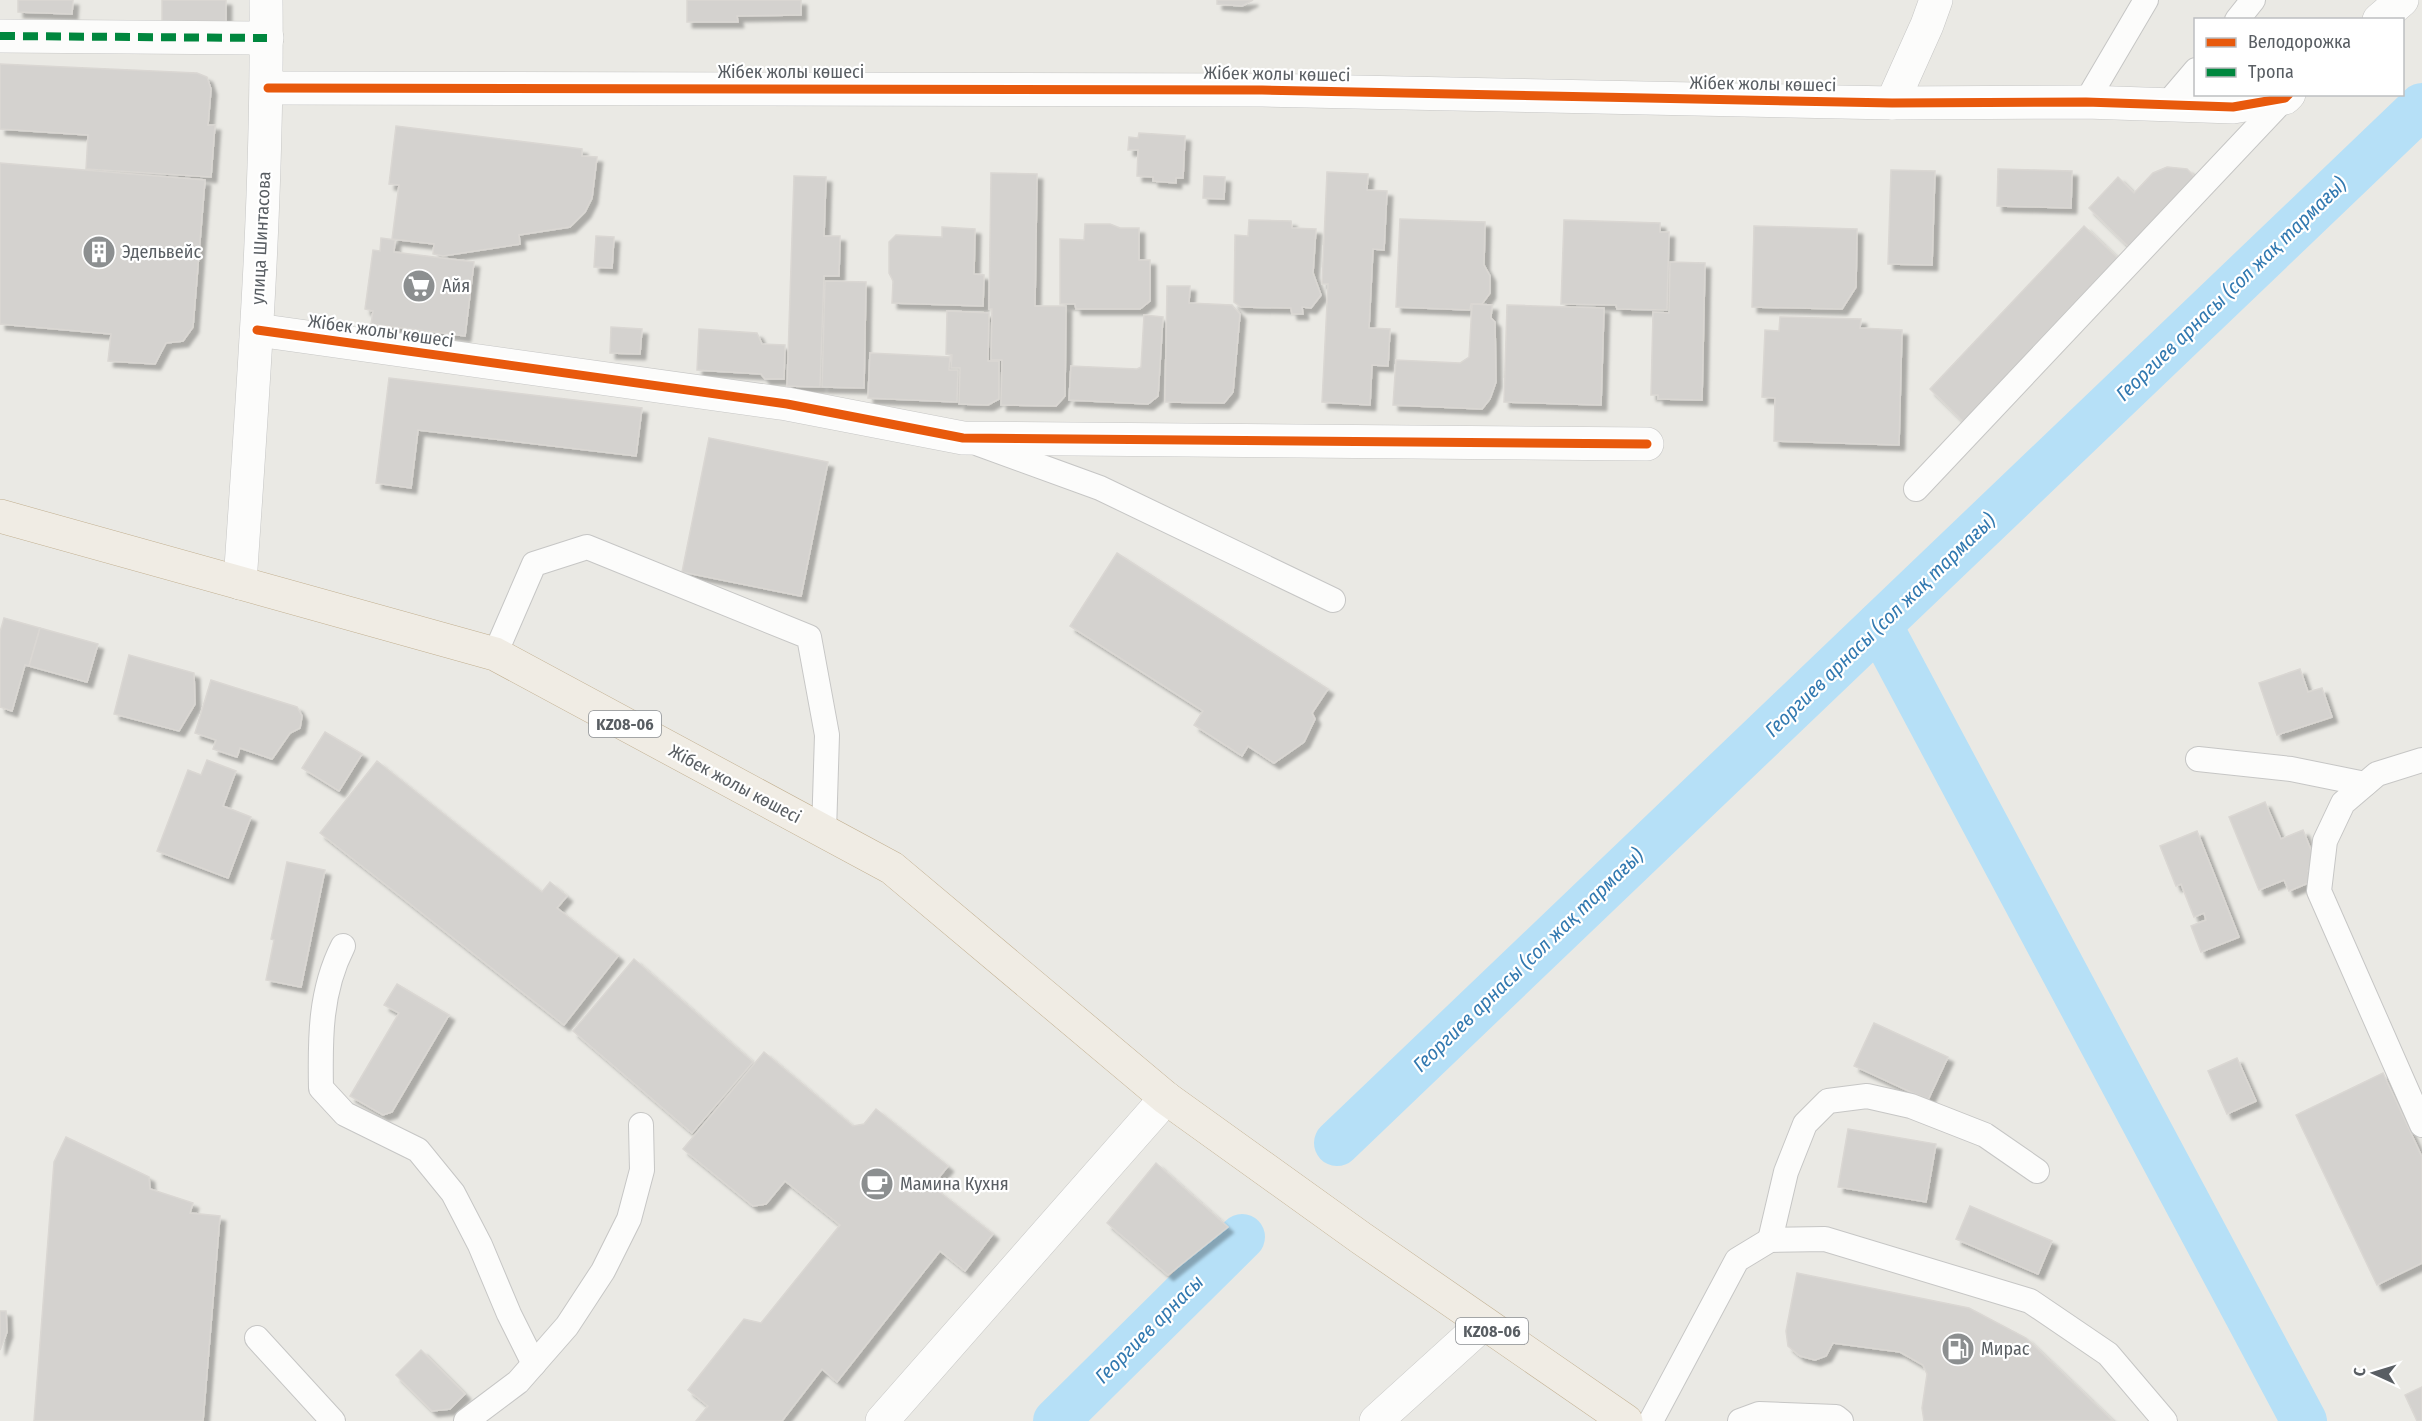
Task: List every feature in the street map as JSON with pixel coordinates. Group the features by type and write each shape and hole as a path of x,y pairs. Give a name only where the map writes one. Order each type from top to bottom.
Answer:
{"highway":[{"name":"Жібек жолы көшесі","path":"0,516 495,654 892,868 1166,1098"},
{"name":"KZ08-06","path":"1166,1098 1483,1324 1626,1421"}],"street":[{"name":"улица Шинтасова","path":"240,583 257,330 268,88 266,0"},
{"path":"1892,103 1936,0"},
{"path":"2381,18 2402,0"},
{"path":"0,36 267,38"},
{"name":"Жібек жолы көшесі","path":"268,88 1262,90 1892,103 2086,102 2233,107 2287,97"},
{"name":"Жібек жолы көшесі","path":"257,330 787,404 963,438 1647,444"},
{"path":"882,1421 1166,1098"},
{"path":"1376,1421 1483,1324"}],"lane":[{"path":"2086,102 2146,0"},
{"path":"2239,18 2253,0"},
{"path":"2167,104 2194,72"},
{"path":"1916,489 2287,97"},
{"path":"963,438 1100,488 1332,600"},
{"path":"495,654 534,564 587,547 809,637 827,735 824,832"},
{"path":"2198,759 2291,770 2365,784"},
{"path":"2422,760 2377,774 2343,803 2325,841 2319,891 2422,1125"},
{"path":"343,946 331,969 320,1031 321,1088 345,1114 418,1150 453,1193 480,1245 509,1314 534,1364"},
{"path":"1770,1240 1786,1172 1805,1124 1828,1101 1867,1096 1911,1107 1985,1135 2037,1171"},
{"path":"466,1421 518,1382 567,1326 603,1271 629,1219 642,1170 641,1125"},
{"path":"1651,1421 1737,1260 1770,1240 1825,1239 2030,1301 2108,1354 2165,1421"},
{"path":"257,1338 330,1420"},
{"path":"1740,1421 1760,1414 1836,1417 1841,1421"}],"building":[{"path":"18,0 73,0 72,14 18,12"},
{"path":"162,0 226,0 226,27 162,26"},
{"path":"687,0 801,0 801,15 737,16 738,22 687,22"},
{"path":"1217,0 1253,0 1242,6 1217,4"},
{"path":"0,64 197,73 207,77 211,89 208,125 215,125 211,177 86,169 88,135 0,129"},
{"path":"396,126 582,149 582,156 597,157 592,198 585,212 570,227 519,235 520,244 443,256 433,254 434,244 392,239 399,185 389,184"},
{"path":"1139,133 1185,136 1183,178 1176,178 1176,183 1153,181 1153,177 1137,176 1138,150 1128,150 1129,137 1138,138"},
{"name":"Эдельвейс","path":"0,163 205,180 193,327 183,341 166,343 155,364 108,361 111,334 0,324"},
{"path":"2167,167 2187,169 2198,180 2132,250 2089,208 2118,177 2134,193 2153,173"},
{"path":"1998,169 2072,171 2071,208 1997,206"},
{"path":"1891,170 1935,171 1932,265 1888,264"},
{"path":"1327,172 1368,174 1367,190 1387,191 1384,250 1373,249 1369,328 1390,329 1388,366 1372,365 1370,405 1322,402 1328,284 1322,284"},
{"path":"991,173 1037,174 1035,306 1066,306 1065,396 1056,406 1001,405 1002,360 991,360 992,309 989,309"},
{"path":"794,176 826,177 824,236 840,236 839,276 824,276 820,387 787,386"},
{"path":"1204,176 1225,177 1224,199 1203,198"},
{"path":"1400,219 1485,222 1484,265 1490,276 1490,293 1482,304 1471,304 1470,310 1396,307"},
{"path":"1249,220 1291,221 1292,228 1316,229 1313,273 1321,295 1311,308 1302,307 1303,314 1292,314 1291,308 1241,307 1234,302 1235,235 1248,236"},
{"path":"1564,220 1660,223 1660,232 1669,232 1667,310 1617,309 1616,305 1561,304"},
{"path":"1085,224 1110,224 1120,228 1139,228 1139,260 1150,260 1150,301 1140,309 1076,309 1075,304 1060,304 1060,239 1084,240"},
{"path":"1754,226 1857,229 1856,287 1842,309 1752,307"},
{"path":"2084,226 2124,264 1969,427 1930,389"},
{"path":"942,227 975,229 974,274 984,275 983,306 892,303 893,281 889,273 889,242 896,235 942,237"},
{"path":"596,236 614,237 612,268 594,267"},
{"name":"Айя","path":"381,238 395,240 394,252 474,262 465,336 371,324 373,311 365,309 373,250 380,251"},
{"path":"1670,262 1705,263 1702,400 1658,399 1658,395 1651,395 1653,312 1669,313"},
{"path":"825,281 866,282 864,388 822,387"},
{"path":"1167,286 1190,286 1189,303 1232,305 1240,314 1233,392 1224,403 1165,402"},
{"path":"1472,304 1492,305 1491,318 1495,322 1496,382 1490,399 1482,409 1393,405 1396,360 1460,363 1469,357"},
{"path":"1507,305 1604,308 1601,405 1504,402"},
{"path":"947,311 989,313 988,361 999,361 999,399 988,405 959,404 960,368 951,368 952,355 946,354"},
{"path":"1144,315 1163,317 1158,396 1148,404 1069,400 1071,366 1137,369 1141,367"},
{"path":"1780,317 1861,319 1860,328 1902,330 1899,445 1774,441 1775,398 1762,397 1765,330 1779,331"},
{"path":"611,327 642,329 640,354 610,353"},
{"path":"699,329 757,333 762,344 785,345 784,379 765,379 761,374 697,370"},
{"path":"870,353 950,357 949,370 958,370 957,402 868,398"},
{"path":"389,378 642,408 636,456 418,430 411,488 376,483"},
{"path":"709,438 828,462 801,596 682,572"},
{"path":"1117,553 1328,689 1312,713 1315,719 1304,742 1274,763 1248,746 1242,756 1194,725 1203,711 1070,626"},
{"path":"4,618 40,628 29,666 25,665 12,711 0,707 0,632"},
{"path":"40,628 98,644 87,682 29,666"},
{"path":"129,655 194,673 195,704 179,731 114,714"},
{"path":"2300,669 2308,692 2322,688 2332,717 2277,735 2259,683"},
{"path":"211,680 297,707 302,716 300,728 290,733 272,759 240,748 237,757 213,749 216,740 195,733"},
{"path":"325,732 362,754 339,791 302,768"},
{"path":"207,760 236,771 223,806 251,817 228,878 157,851 188,770 201,775"},
{"path":"377,761 542,892 550,882 567,896 557,908 618,956 564,1025 320,833"},
{"path":"2265,802 2281,839 2303,830 2318,867 2308,871 2313,881 2289,891 2284,880 2259,890 2229,817"},
{"path":"2197,831 2239,937 2201,952 2191,926 2206,920 2204,913 2194,917 2181,884 2176,886 2160,846"},
{"path":"287,862 325,870 301,987 266,980 274,940 271,939"},
{"path":"634,959 753,1062 692,1133 573,1031"},
{"path":"397,984 449,1015 392,1112 383,1115 350,1096 399,1013 384,1005"},
{"path":"1874,1023 1948,1057 1928,1100 1854,1066"},
{"path":"764,1052 853,1126 864,1124 876,1109 948,1166 932,1186 993,1234 965,1271 940,1251 837,1382 822,1369 782,1421 696,1421 708,1406 688,1390 744,1319 761,1323 840,1225 785,1181 766,1204 753,1206 683,1149"},
{"path":"2237,1058 2256,1101 2227,1114 2208,1071"},
{"path":"2383,1073 2422,1157 2422,1263 2377,1285 2296,1115"},
{"path":"1848,1129 1936,1144 1926,1202 1838,1187"},
{"path":"66,1137 149,1177 150,1189 193,1203 190,1213 220,1216 203,1421 34,1421 54,1162"},
{"path":"1156,1163 1228,1227 1168,1275 1107,1223"},
{"path":"1970,1206 2052,1241 2038,1274 1956,1239"},
{"name":"Мирас","path":"1797,1273 1969,1308 2026,1338 2113,1421 1924,1421 1922,1408 1927,1374 1923,1365 1900,1352 1833,1343 1826,1356 1815,1360 1800,1356 1788,1346 1786,1331"},
{"path":"0,1311 6,1311 7,1332 0,1350"},
{"path":"421,1350 465,1394 450,1409 432,1411 396,1375"},
{"path":"2422,1387 2422,1421 2417,1421 2405,1395"}],"waterway":[{"name":"Георгиев арнасы (сол жақ тармағы)","path":"1337,1143 2422,106"},
{"path":"1879,625 2304,1421"},
{"name":"Георгиев арнасы","path":"1056,1421 1242,1237"}],"marked path":[{"path":"0,36 267,38"}],"cycle path":[{"path":"268,88 1262,90 1892,103 2086,102 2233,107 2287,96"},
{"path":"257,330 787,404 963,438 1647,444"}],"place":[{"name":"Эдельвейс","path":"99,252"},
{"name":"Айя","path":"419,286"},
{"name":"Мамина Кухня","path":"877,1184"},
{"name":"Мирас","path":"1958,1349"}]}
